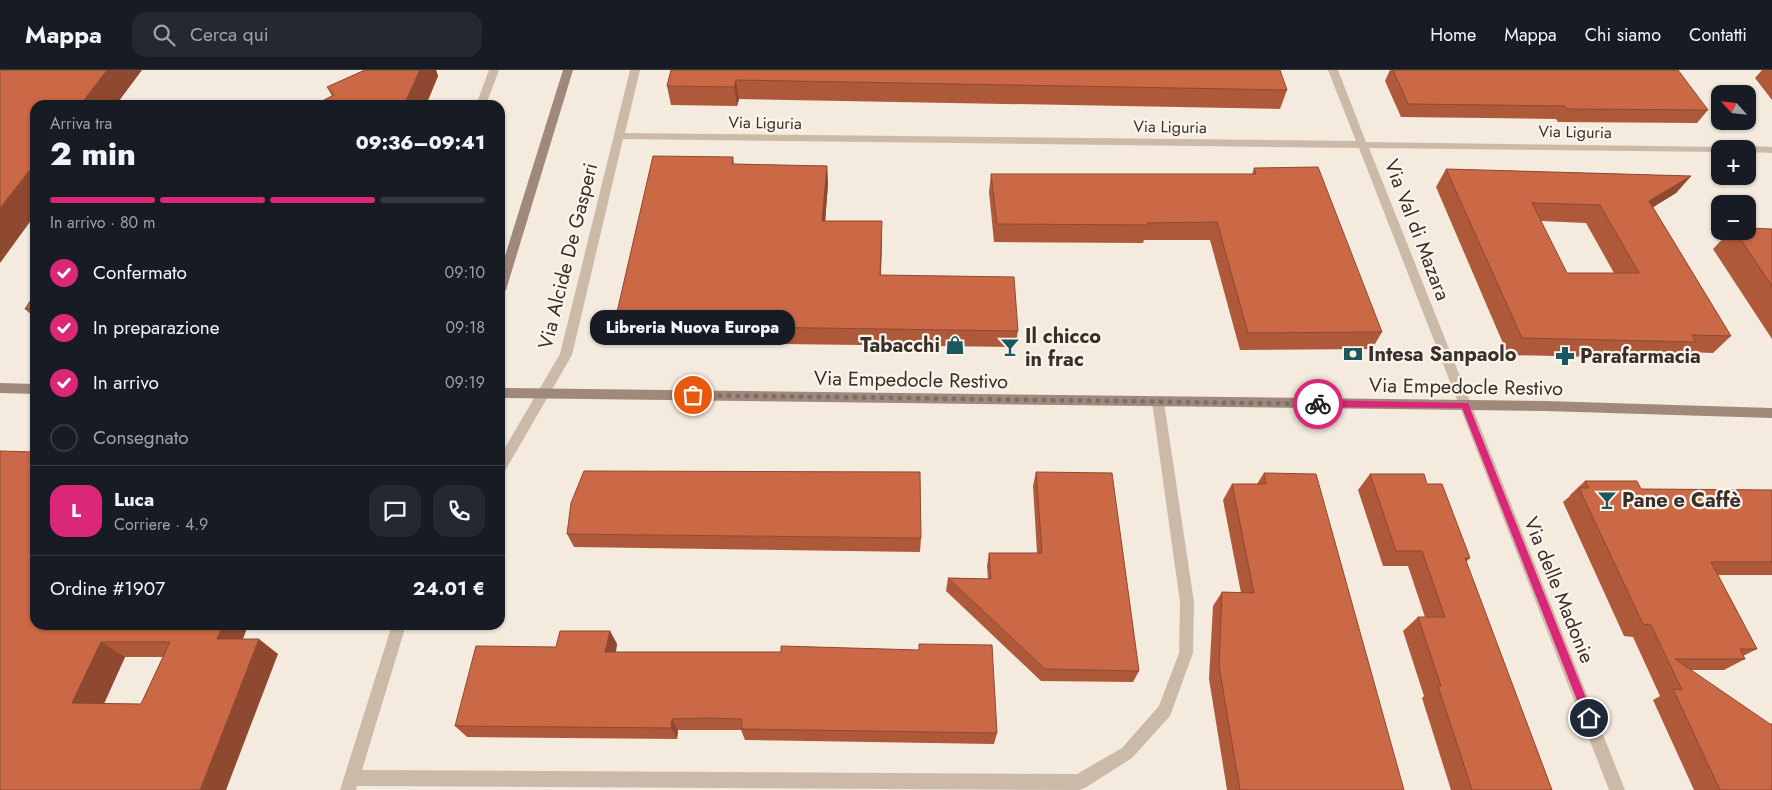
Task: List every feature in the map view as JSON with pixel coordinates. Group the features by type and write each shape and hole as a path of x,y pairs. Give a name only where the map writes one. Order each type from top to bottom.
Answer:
{"street":[{"path":"483,100 494,70"},
{"path":"505,274 568,70"},
{"name":"Via Alcide De Gasperi","path":"505,459 566,355 635,70"},
{"name":"Via Val di Mazara","path":"1333,70 1465,405"},
{"name":"Via Liguria","path":"619,136 1711,149"},
{"path":"1756,149 1772,150"},
{"path":"0,388 30,389"},
{"name":"Via Empedocle Restivo","path":"505,393 1465,405 1772,413"},
{"path":"397,630 350,784 1079,782 1128,753 1165,711 1186,653 1187,602 1158,402"},
{"name":"Via delle Madonie","path":"1465,405 1617,790"},
{"path":"390,630 391,650"},
{"path":"391,650 403,630"}],"building":[{"path":"0,70 107,70 84,100 30,100 30,169 0,208"},
{"path":"365,70 420,70 406,100 324,100 334,95 327,87"},
{"path":"671,70 1280,70 1287,90 736,80 734,87 667,86"},
{"path":"1393,70 1678,70 1708,110 1567,109 1565,106 1408,104"},
{"path":"653,156 733,157 732,164 827,166 822,221 882,221 880,275 1014,277 1018,331 614,325"},
{"path":"1318,167 1382,332 1248,333 1217,222 1147,223 1148,225 997,224 991,174 1256,174 1254,168"},
{"path":"1446,169 1691,176 1649,201 1731,336 1692,335 1696,342 1522,338","holes":["1532,203 1600,205 1639,273 1567,273"]},
{"path":"1756,228 1772,229 1772,286 1741,240 1756,240"},
{"path":"30,302 30,309 25,309"},
{"path":"0,451 30,452 30,630 221,630 217,639 259,639 200,790 0,790","holes":["101,642 170,642 141,704 72,703"]},
{"path":"584,471 920,472 921,538 567,534 571,503"},
{"path":"1036,472 1112,473 1139,671 1045,669 948,578 991,579 989,553 1042,553"},
{"path":"1264,473 1316,474 1404,790 1240,790 1219,666 1222,592 1254,593 1232,484 1266,484"},
{"path":"1370,474 1424,474 1427,484 1442,484 1470,558 1465,558 1552,790 1472,790 1418,617 1445,617 1422,551 1396,551"},
{"path":"1585,481 1637,481 1641,489 1772,490 1772,562 1711,562 1757,649 1740,649 1745,659 1675,659 1772,724 1772,790 1720,790 1673,689 1682,690 1651,625 1643,624 1579,488 1589,488"},
{"path":"560,631 610,631 605,652 781,652 781,646 919,650 919,644 992,645 997,733 741,729 742,719 706,718 672,719 671,728 455,726 476,646 556,647"}],"way so far":[{"path":"693,395 1318,404"}],"place":[{"name":"Tabacchi","path":"955,345"},
{"name":"Il chicco in frac","path":"1010,347"},
{"name":"Intesa Sanpaolo","path":"1353,354"},
{"name":"Parafarmacia","path":"1565,356"},
{"name":"Libreria Nuova Europa","path":"693,395"},
{"name":"Pane e Caffè","path":"1607,500"}],"route":[{"path":"1318,404 1465,405 1589,718"}]}
